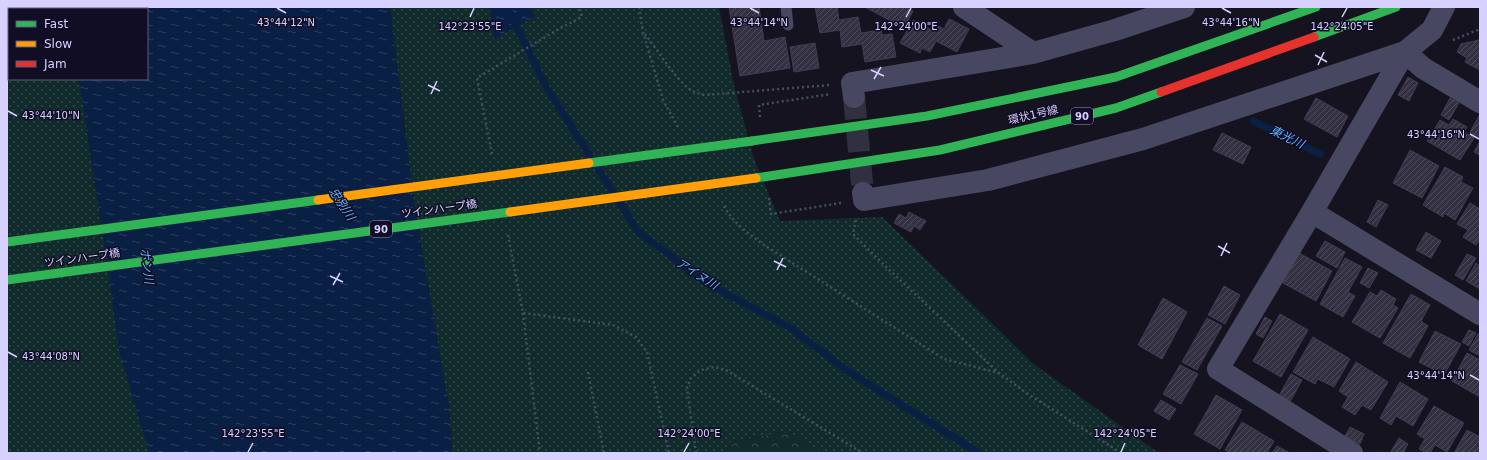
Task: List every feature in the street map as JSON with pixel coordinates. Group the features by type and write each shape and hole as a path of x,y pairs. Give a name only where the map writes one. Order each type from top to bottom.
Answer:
{"main road":[{"name":"環状1号線","path":"7,242 927,116 1116,77 1316,7"},
{"name":"環状1号線","path":"756,178 940,150 1116,108 1396,7"},
{"name":"ツインハープ橋","path":"7,280 756,178"}],"street":[{"path":"964,7 1033,53"},
{"path":"846,91 1033,53 1115,30 1184,7"},
{"path":"1352,453 1218,369 1405,52 1432,30 1444,7"},
{"path":"1405,52 1423,68 1480,102"},
{"path":"863,196 988,180 1143,139 1405,52"},
{"path":"1312,212 1480,314"}],"lane":[{"path":"786,7 788,25"}],"path":[{"path":"492,156 477,78 557,30 582,18 579,7"},
{"path":"639,7 643,32 663,100 682,133"},
{"path":"643,32 688,88 696,93 705,95 846,91"},
{"path":"760,119 759,105 846,91"},
{"path":"769,197 771,214 842,203"},
{"path":"724,205 727,212 744,230 944,359 999,374"},
{"path":"854,234 882,264 999,374 1121,453"},
{"path":"508,235 524,313 540,453"},
{"path":"524,313 613,325 636,337 647,352 669,453"},
{"path":"696,453 687,388 692,378 701,370 714,367 726,370 863,453"},
{"path":"588,372 604,453"}],"green space":[{"path":"7,7 66,7 8,8 8,80 79,80 105,248 303,453 7,453"},
{"path":"390,7 719,7 734,85 754,159 780,221 882,217 1035,365 1159,453 823,453 787,431 729,443 730,453 452,453 449,408 414,203"},
{"path":"787,431 823,453 730,453 729,443"}],"water":[{"path":"390,7 414,203 449,408 452,453 149,453 119,351 79,80 148,80 148,8 66,8"},
{"path":"489,7 529,7 536,16 494,39"}],"building":[{"path":"729,7 759,7 764,41 785,37 790,68 740,76"},
{"path":"815,7 837,7 839,20 858,17 861,33 881,30 882,35 892,34 896,57 865,62 862,44 842,47 840,30 820,33"},
{"path":"865,7 905,7 913,11 904,28"},
{"path":"949,19 969,29 957,52 936,41 930,52 922,48 920,53 900,43 913,20 933,31 936,25 944,29"},
{"path":"1480,38 1480,70 1465,62 1467,58 1457,52 1461,44 1479,40"},
{"path":"815,43 819,68 794,72 790,47"},
{"path":"1408,77 1418,83 1409,101 1398,95"},
{"path":"1316,98 1348,116 1337,137 1304,119"},
{"path":"1450,98 1459,103 1449,120 1441,115"},
{"path":"1479,116 1480,117 1479,137 1470,132"},
{"path":"1453,119 1467,127 1464,132 1474,138 1460,160 1427,141 1440,120 1449,125"},
{"path":"1222,133 1251,147 1243,164 1213,150"},
{"path":"1480,141 1480,155 1474,152"},
{"path":"1410,150 1439,166 1422,198 1393,183"},
{"path":"1445,167 1463,177 1461,182 1473,188 1455,220 1444,213 1443,217 1423,205"},
{"path":"1378,200 1388,205 1376,227 1367,222"},
{"path":"1470,203 1480,209 1480,239 1476,245 1463,237 1468,230 1457,224"},
{"path":"909,212 926,221 920,230 914,226 911,232 894,223 899,214 906,218"},
{"path":"1426,232 1441,241 1431,258 1416,250"},
{"path":"1325,241 1345,252 1337,268 1316,256"},
{"path":"1299,253 1332,271 1316,301 1283,283"},
{"path":"1467,254 1476,258 1463,280 1455,275"},
{"path":"1345,258 1362,267 1348,292 1355,296 1343,317 1320,304"},
{"path":"1476,263 1480,266 1480,289 1466,281"},
{"path":"1368,268 1378,273 1369,288 1360,283"},
{"path":"1224,286 1240,295 1225,324 1208,315"},
{"path":"1381,290 1396,299 1393,305 1398,308 1380,338 1352,322 1370,292 1377,296"},
{"path":"1411,294 1430,305 1421,321 1428,326 1410,358 1383,343"},
{"path":"1163,298 1187,312 1162,359 1138,345"},
{"path":"1280,314 1308,330 1281,377 1253,361"},
{"path":"1265,317 1272,321 1263,338 1256,334"},
{"path":"1207,318 1222,326 1197,370 1182,362"},
{"path":"1469,330 1476,333 1469,346 1462,342"},
{"path":"1435,331 1461,344 1444,375 1419,362"},
{"path":"1478,334 1480,335 1480,356 1469,350"},
{"path":"1313,337 1350,359 1334,387 1318,379 1315,384 1293,372"},
{"path":"1467,353 1480,360 1480,397 1452,381"},
{"path":"1356,362 1388,382 1371,410 1362,405 1355,415 1342,407 1348,397 1339,391"},
{"path":"1180,365 1198,374 1181,404 1163,394"},
{"path":"1291,374 1302,380 1290,402 1279,396"},
{"path":"1400,382 1428,399 1413,426 1396,416 1391,425 1380,418"},
{"path":"1216,395 1242,410 1220,449 1194,434"},
{"path":"1161,400 1176,409 1169,420 1154,411"},
{"path":"1434,406 1464,423 1447,452 1435,445 1430,453 1426,453 1419,449 1425,439 1417,434"},
{"path":"1242,422 1274,441 1267,453 1231,453 1225,450"},
{"path":"1350,427 1364,434 1360,444 1345,436"},
{"path":"1467,430 1480,437 1480,453 1454,453"},
{"path":"1399,438 1408,444 1403,453 1390,453"},
{"path":"1277,446 1290,453 1272,453"}],"waterway":[{"name":"アイヌ川","path":"507,7 545,85 638,232 710,285 789,327 849,372 979,453"},
{"name":"東光川","path":"1253,121 1320,154"}],"tunnel":[{"path":"854,97 863,193"}],"traffic: fast":[{"path":"752,141 927,116 1116,77 1316,7"},
{"path":"1314,37 1396,7"},
{"path":"756,178 940,150 1116,108 1161,92"},
{"path":"589,163 752,141"},
{"path":"7,242 318,200"},
{"path":"7,280 510,212"}],"traffic: jam":[{"path":"1161,92 1314,37"}],"traffic: slow":[{"path":"318,200 589,163"},
{"path":"510,212 756,178"}],"water label":[{"name":"忠別川","path":"342,204"},
{"name":"ポン川","path":"147,266"}]}
